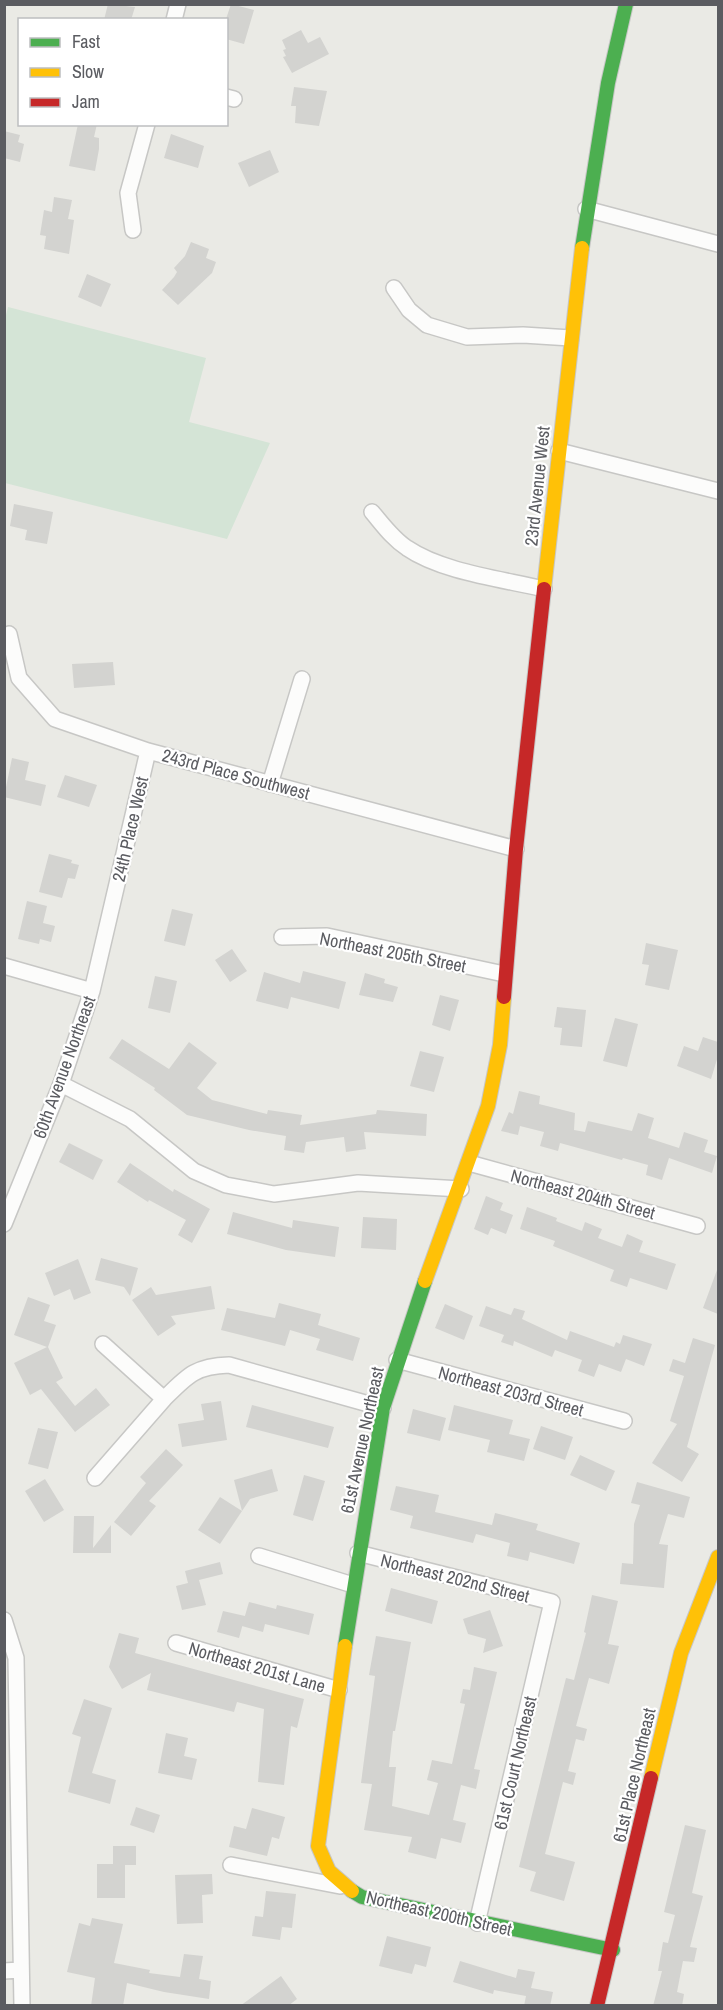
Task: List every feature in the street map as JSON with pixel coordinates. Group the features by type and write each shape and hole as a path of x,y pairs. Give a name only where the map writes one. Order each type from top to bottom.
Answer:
{"street":[{"name":"23rd Avenue West","path":"504,974 586,209 608,83 626,4"},
{"path":"133,230 128,193 146,126"},
{"path":"586,209 718,244"},
{"path":"394,288 410,310 427,325 467,337 524,334 571,338"},
{"path":"559,451 718,491"},
{"path":"372,512 390,534 408,549 440,564 544,589"},
{"name":"243rd Place Southwest","path":"9,634 19,678 55,719 148,751 516,849"},
{"path":"270,784 302,679"},
{"name":"24th Place West","path":"113,906 148,751"},
{"name":"60th Avenue Northeast","path":"4,1224 61,1084 92,991 113,906"},
{"name":"Northeast 205th Street","path":"282,937 327,936 504,974"},
{"path":"4,966 92,991"},
{"name":"61st Avenue Northeast","path":"340,1886 325,1867 318,1846 353,1585 383,1408 488,1106 500,1045 504,974"},
{"path":"61,1084 130,1119 195,1171 226,1185 274,1194 358,1183 461,1189"},
{"name":"Northeast 204th Street","path":"469,1163 697,1226"},
{"path":"102,1344 164,1399"},
{"name":"Northeast 203rd Street","path":"398,1360 624,1421"},
{"path":"95,1478 188,1374 208,1366 229,1365 383,1408"},
{"name":"Northeast 202nd Street","path":"358,1553 552,1602"},
{"path":"260,1556 353,1585"},
{"name":"61st Place Northeast","path":"597,2006 681,1653 718,1557"},
{"name":"61st Court Northeast","path":"477,1923 552,1602"},
{"path":"4,1620 16,1658 22,2006"},
{"name":"Northeast 201st Lane","path":"176,1643 339,1690"},
{"path":"4,1686 17,1700"},
{"path":"4,1772 17,1786"},
{"name":"Northeast 200th Street","path":"231,1865 340,1886 362,1897 612,1950"},
{"path":"4,1971 20,1970"}],"green space":[{"path":"8,307 206,358 189,422 270,443 227,539 5,483 4,323"}],"building":[{"path":"108,4 135,7 132,18 104,18"},
{"path":"231,4 254,10 244,44 228,40 226,18"},
{"path":"301,30 308,43 320,37 329,54 292,73 283,57 286,56 283,50 286,49 282,40"},
{"path":"294,87 327,91 319,126 295,123 296,106 291,106"},
{"path":"78,126 97,126 94,137 99,138 99,149 95,171 69,166"},
{"path":"4,131 20,135 18,142 24,144 20,162 4,158"},
{"path":"171,134 204,146 198,168 164,158"},
{"path":"270,150 279,172 249,187 238,163"},
{"path":"54,197 72,200 68,219 74,220 69,254 44,249 46,236 40,235 44,210 52,212"},
{"path":"191,242 209,249 206,258 216,262 212,273 178,305 162,290 174,277 177,272 174,268 185,256"},
{"path":"87,274 111,284 101,307 78,297"},
{"path":"14,504 53,512 47,544 25,540 27,530 10,526"},
{"path":"113,662 115,685 74,688 72,664"},
{"path":"12,758 29,762 25,780 46,785 41,806 4,797"},
{"path":"65,775 97,785 89,807 57,797"},
{"path":"49,854 72,860 71,863 79,865 75,879 68,878 62,898 39,892"},
{"path":"27,901 47,906 43,923 55,926 51,942 40,939 39,944 18,939"},
{"path":"172,909 193,914 185,946 164,941"},
{"path":"646,943 678,950 669,990 645,985 649,965 642,964"},
{"path":"232,949 247,971 230,982 215,960"},
{"path":"303,971 346,982 339,1009 291,997 288,1009 256,1001 264,972 300,983"},
{"path":"365,973 385,979 384,983 398,987 393,1002 359,995"},
{"path":"155,976 177,981 170,1013 148,1008"},
{"path":"440,995 459,1000 450,1031 432,1025"},
{"path":"557,1007 586,1010 582,1047 560,1045 562,1028 554,1027"},
{"path":"615,1018 638,1024 627,1067 603,1061"},
{"path":"703,1037 718,1042 718,1056 711,1079 677,1066 684,1046 698,1051"},
{"path":"122,1039 169,1069 189,1042 217,1063 197,1088 212,1100 267,1114 268,1110 302,1115 300,1125 376,1114 377,1110 427,1114 426,1136 364,1132 366,1149 346,1152 344,1137 306,1142 304,1153 284,1150 286,1136 249,1130 187,1115 154,1090 155,1088 109,1058"},
{"path":"420,1051 444,1057 434,1092 410,1086"},
{"path":"519,1091 540,1096 539,1104 575,1113 574,1130 585,1132 588,1121 632,1131 638,1113 654,1118 648,1138 679,1148 684,1132 708,1140 704,1152 717,1156 712,1173 669,1158 662,1180 646,1175 648,1165 623,1158 622,1160 560,1143 558,1151 540,1146 544,1132 520,1126 518,1135 501,1131 509,1112 513,1114"},
{"path":"69,1143 103,1160 93,1180 59,1162"},
{"path":"130,1163 173,1192 174,1189 210,1209 192,1243 178,1235 186,1220 149,1200 148,1202 117,1182"},
{"path":"486,1196 503,1203 500,1210 513,1215 506,1234 491,1228 488,1235 474,1229"},
{"path":"527,1207 557,1218 556,1221 582,1231 585,1222 602,1229 598,1238 622,1247 627,1234 643,1241 639,1252 676,1264 667,1290 630,1278 627,1287 610,1281 614,1270 553,1246 555,1241 520,1229"},
{"path":"233,1212 292,1228 293,1220 339,1227 335,1257 286,1250 227,1234"},
{"path":"363,1217 397,1219 396,1250 361,1248"},
{"path":"101,1258 138,1268 130,1296 124,1287 95,1280"},
{"path":"78,1259 91,1293 74,1300 70,1289 54,1296 45,1273"},
{"path":"718,1271 718,1314 703,1308"},
{"path":"211,1286 215,1309 171,1316 176,1324 158,1336 132,1300 151,1287 156,1295"},
{"path":"28,1297 50,1305 44,1321 56,1325 48,1347 63,1378 56,1382 75,1406 96,1388 110,1405 75,1432 41,1389 30,1395 14,1363 47,1347 14,1335"},
{"path":"279,1303 321,1314 318,1325 360,1338 353,1361 316,1350 320,1339 290,1330 285,1346 221,1330 227,1308 275,1318"},
{"path":"445,1304 473,1316 464,1340 435,1328"},
{"path":"486,1306 511,1315 514,1308 525,1311 522,1319 567,1340 570,1331 614,1347 616,1342 620,1344 623,1335 652,1344 644,1366 626,1359 621,1372 599,1364 594,1377 578,1371 582,1360 555,1350 552,1357 514,1341 513,1346 501,1342 504,1335 479,1326"},
{"path":"693,1338 715,1345 687,1447 699,1454 682,1482 652,1463 677,1424 670,1421 684,1376 669,1371 673,1359 685,1363"},
{"path":"221,1401 227,1440 182,1447 178,1424 204,1420 201,1404"},
{"path":"252,1405 334,1427 328,1448 246,1427"},
{"path":"454,1405 513,1420 509,1434 530,1439 524,1461 487,1452 490,1440 448,1430"},
{"path":"413,1409 446,1418 440,1441 407,1433"},
{"path":"541,1426 573,1437 565,1460 533,1449"},
{"path":"38,1428 58,1432 48,1469 28,1464"},
{"path":"166,1449 183,1465 149,1501 156,1506 131,1536 114,1522 146,1483 140,1477"},
{"path":"580,1455 615,1471 606,1491 570,1475"},
{"path":"272,1469 278,1491 250,1499 242,1511 234,1480"},
{"path":"304,1475 325,1481 313,1521 293,1515"},
{"path":"45,1479 64,1510 44,1522 25,1491"},
{"path":"637,1482 690,1497 684,1518 668,1514 659,1544 668,1545 664,1588 620,1584 622,1563 633,1564 634,1524 640,1505 631,1503"},
{"path":"396,1486 439,1495 435,1512 492,1525 495,1513 538,1524 536,1530 580,1543 574,1564 530,1552 528,1561 507,1556 510,1543 476,1534 473,1543 410,1528 413,1516 390,1510"},
{"path":"220,1497 242,1511 220,1544 198,1530"},
{"path":"74,1516 94,1516 93,1548 111,1525 111,1553 73,1553"},
{"path":"220,1562 223,1574 199,1580 206,1605 182,1610 176,1586 188,1583 185,1571"},
{"path":"391,1588 438,1601 432,1624 385,1611"},
{"path":"592,1595 618,1601 608,1644 619,1646 609,1684 589,1678 576,1726 587,1729 584,1741 576,1739 568,1771 576,1773 573,1785 563,1782 545,1854 575,1862 564,1901 530,1891 536,1872 519,1867 566,1678 574,1680 586,1633 584,1632"},
{"path":"249,1602 276,1609 277,1605 314,1614 309,1635 265,1624 263,1632 242,1626"},
{"path":"490,1610 503,1646 483,1653 486,1639 468,1634 463,1619"},
{"path":"223,1611 245,1616 239,1638 217,1632"},
{"path":"119,1633 139,1638 135,1653 304,1699 297,1728 291,1726 284,1785 258,1782 264,1709 237,1702 234,1712 147,1690 151,1673 122,1689 109,1667"},
{"path":"376,1636 411,1642 395,1731 393,1731 389,1767 396,1767 392,1806 429,1815 438,1783 427,1780 432,1760 452,1764 465,1704 460,1703 463,1689 470,1690 474,1667 497,1672 474,1769 480,1770 476,1789 461,1785 453,1820 466,1823 461,1843 441,1838 436,1859 408,1852 412,1837 364,1830 372,1784 361,1783 375,1676 369,1675"},
{"path":"84,1699 112,1708 92,1773 116,1780 110,1804 68,1792 81,1737 72,1734"},
{"path":"166,1733 188,1738 184,1756 197,1759 192,1780 158,1773"},
{"path":"136,1807 160,1815 154,1833 130,1825"},
{"path":"252,1808 285,1817 279,1839 272,1837 267,1856 229,1847 234,1826 246,1829"},
{"path":"685,1825 706,1830 692,1893 703,1896 690,1947 697,1948 694,1962 683,1961 677,1992 684,1994 682,2006 653,2006 662,1971 658,1971 663,1942 668,1943 675,1915 664,1912"},
{"path":"113,1846 136,1846 136,1865 125,1865 125,1898 97,1898 97,1864 113,1864"},
{"path":"212,1874 213,1894 202,1895 203,1923 177,1924 175,1875"},
{"path":"266,1891 296,1894 292,1928 282,1927 280,1940 252,1936 255,1916 263,1917"},
{"path":"92,1918 123,1924 114,1963 150,1970 149,1973 180,1977 184,1954 203,1956 199,1979 211,1981 209,1999 127,1983 123,2006 91,2006 95,1978 67,1972 79,1923 90,1926"},
{"path":"387,1936 431,1947 426,1967 415,1964 412,1974 379,1966"},
{"path":"460,1961 516,1978 518,1969 535,1972 531,1988 553,1992 550,2006 524,2006 526,1996 494,1990 493,1994 453,1982"},
{"path":"281,1976 297,1999 288,2006 240,2006"}],"traffic: fast":[{"path":"582,248 608,83 626,4"},
{"path":"345,1646 383,1408 425,1281"},
{"path":"352,1891 362,1897 613,1950"}],"traffic: slow":[{"path":"544,589 582,248"},
{"path":"425,1281 488,1106 500,1045 504,997"},
{"path":"651,1778 681,1653 718,1557"},
{"path":"345,1646 318,1846 329,1871 352,1891"}],"traffic: jam":[{"path":"504,997 516,849 544,589"},
{"path":"597,2006 651,1778"}]}
